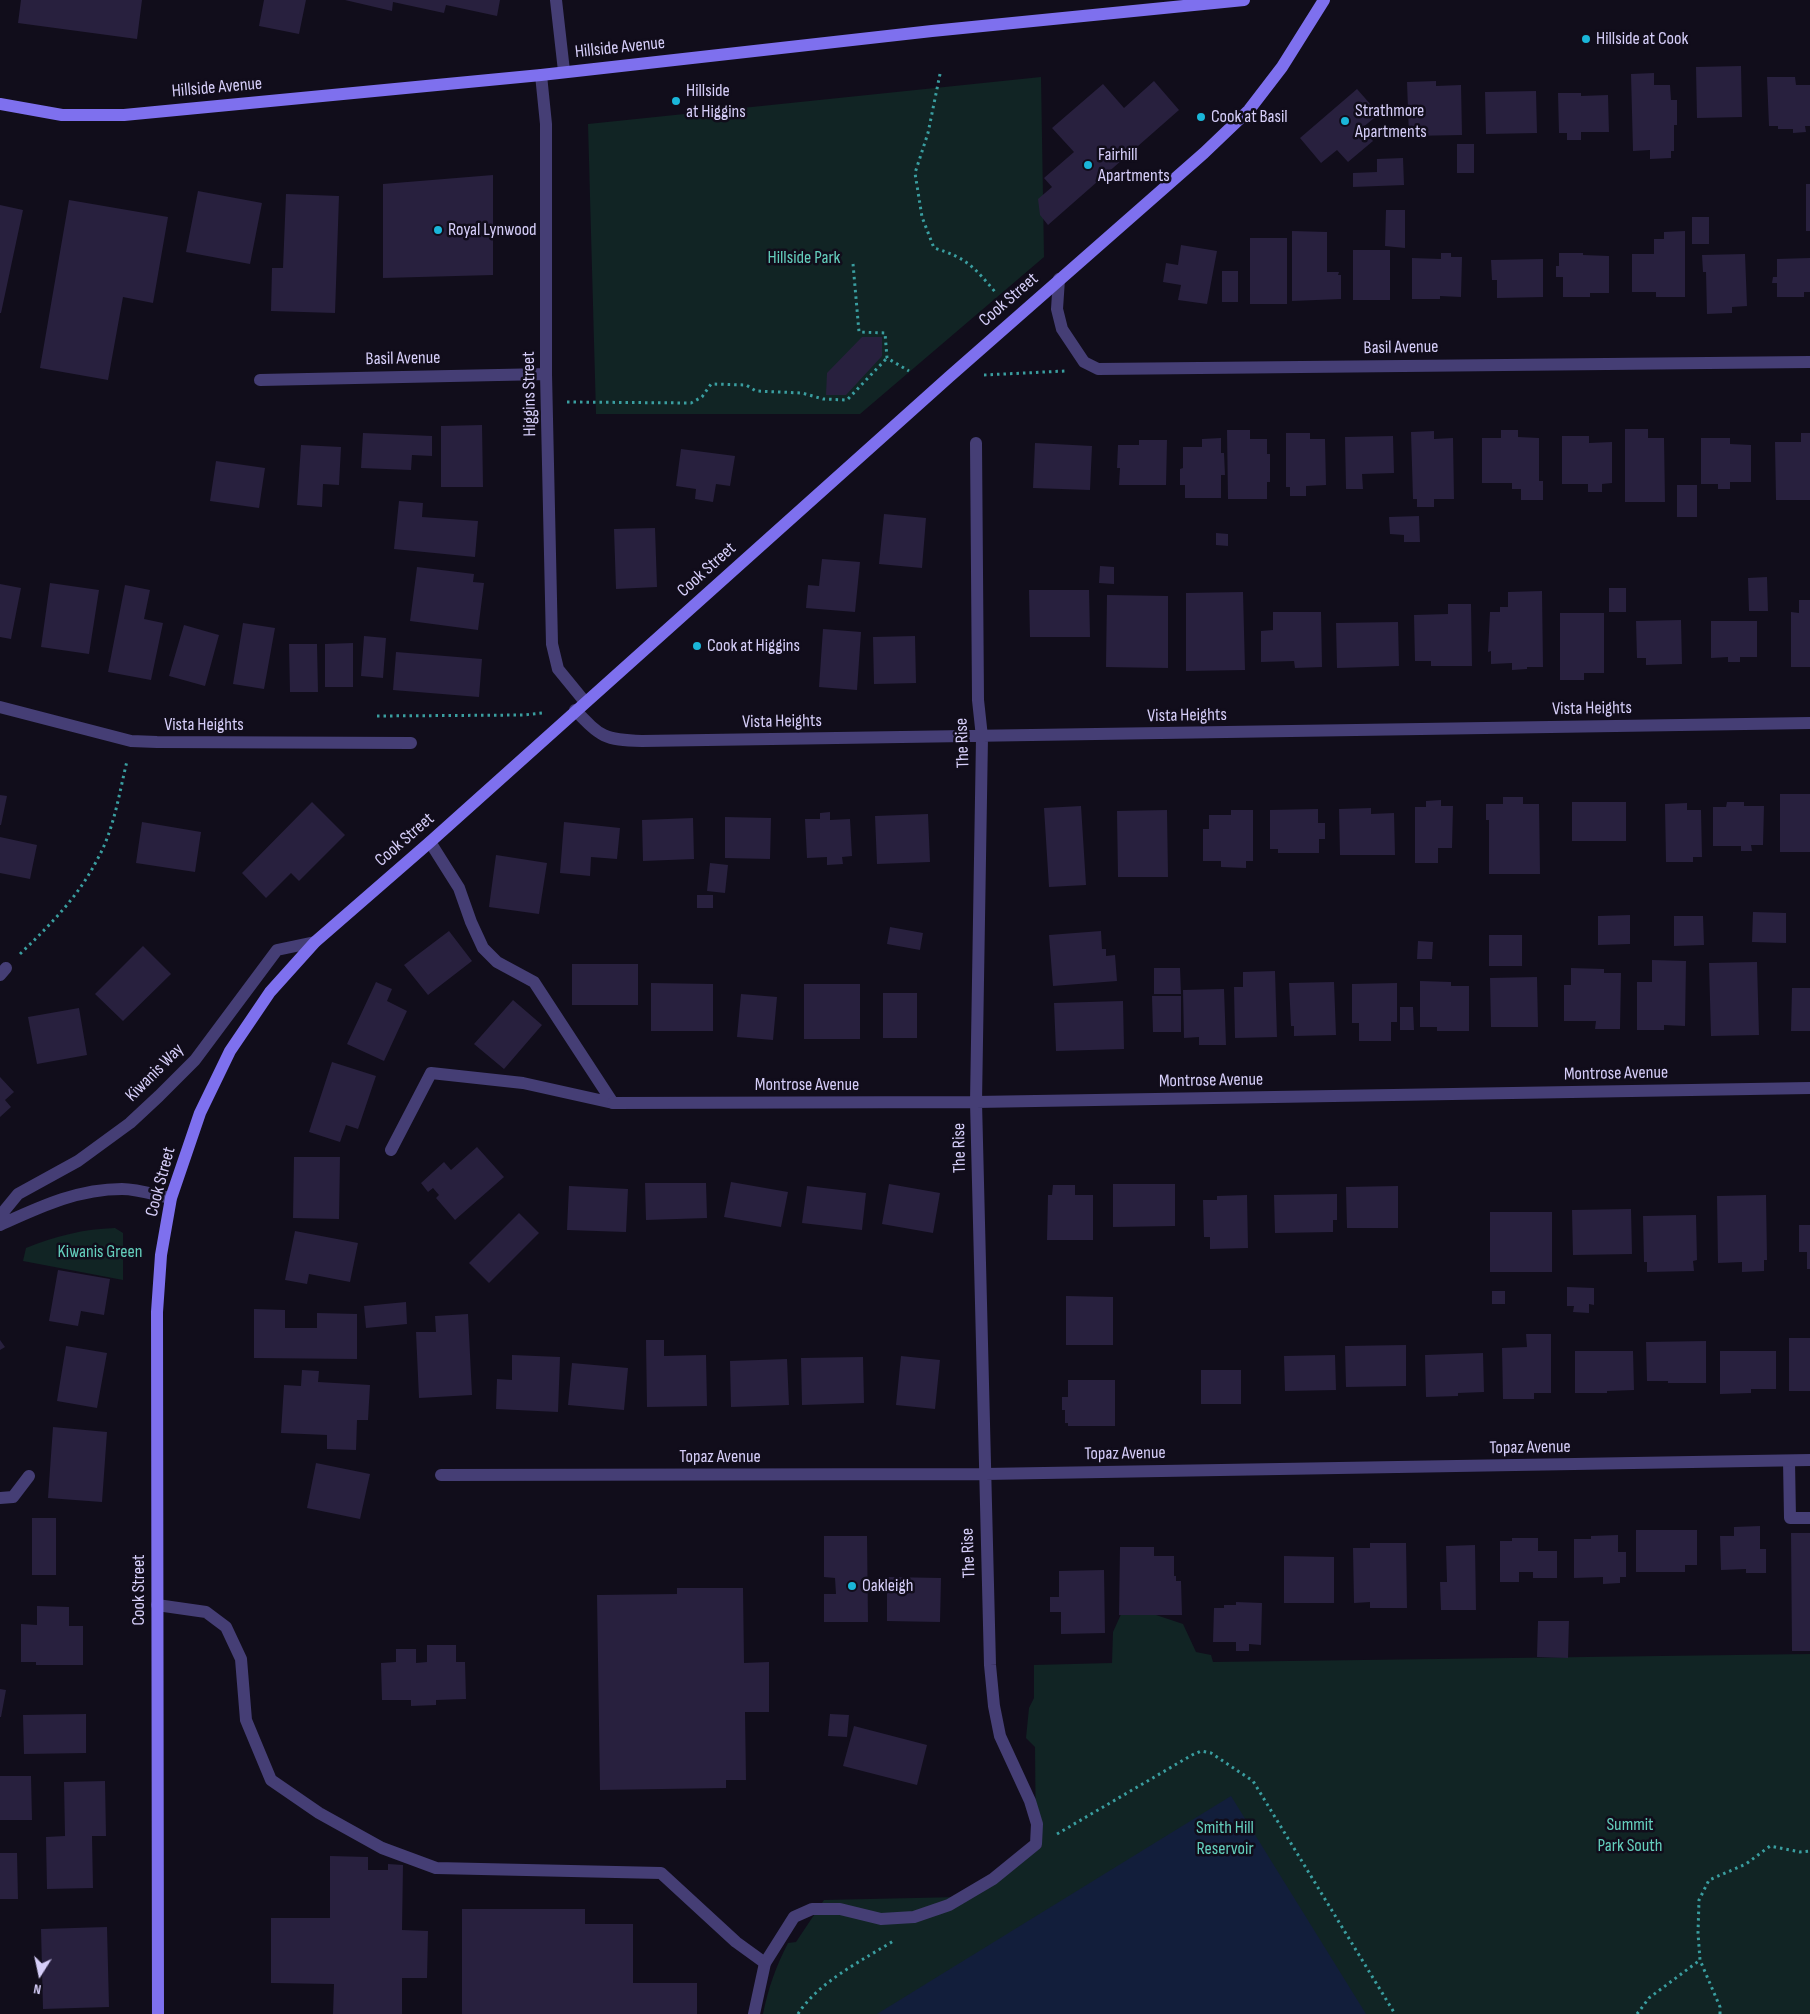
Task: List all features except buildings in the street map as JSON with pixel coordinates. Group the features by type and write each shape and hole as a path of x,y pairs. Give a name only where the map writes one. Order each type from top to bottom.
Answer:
{"main road":[{"name":"Hillside Avenue","path":"0,104 62,115 124,115 541,75 932,31 1244,0"},
{"name":"Cook Street","path":"158,2014 157,1312 161,1255 171,1198 200,1113 230,1051 270,992 315,942 430,842 949,376 1204,153 1249,110 1282,67 1324,0"}],"street":[{"path":"556,0 564,72"},
{"name":"Higgins Street","path":"541,75 546,124 546,374 552,644 560,672 580,706"},
{"path":"1059,280 1057,309 1062,329 1084,362 1098,369"},
{"name":"Basil Avenue","path":"1098,369 1810,362"},
{"name":"Basil Avenue","path":"260,380 546,374"},
{"name":"The Rise","path":"976,443 978,700 982,737 976,1102 990,1665 994,1706 1000,1736 1032,1809 1037,1824 1036,1844"},
{"name":"Vista Heights","path":"580,706 596,732 615,741 982,737 1810,723"},
{"name":"Vista Heights","path":"0,707 131,741 412,743"},
{"path":"430,842 459,888 483,948 497,962 534,982 613,1103"},
{"name":"Kiwanis Way","path":"0,1216 18,1194 78,1161 130,1123 159,1096 195,1060 277,950 315,942"},
{"name":"Montrose Avenue","path":"391,1150 431,1073 523,1083 613,1103 976,1102 1810,1088"},
{"path":"0,1226 48,1203 85,1191 124,1188 171,1198"},
{"name":"Topaz Avenue","path":"441,1475 985,1474 1810,1460"},
{"path":"1789,1461 1790,1518 1810,1518"},
{"path":"0,1498 13,1497 30,1476"},
{"path":"157,1605 206,1612 226,1627 241,1659 246,1720 271,1780 319,1813 382,1848 436,1868 661,1873 736,1942 765,1963"},
{"path":"754,2014 765,1963 794,1917 812,1909 840,1909 881,1919 914,1916 949,1906 993,1879 1036,1844"}],"path":[{"path":"940,74 928,133 915,173 922,217 934,248 955,254 968,262 996,293"},
{"path":"547,402 691,403 702,397 711,384 746,385 756,391 802,393 823,399 847,400 887,358 885,333 859,332 853,264"},
{"path":"887,358 909,371"},
{"path":"949,376 1098,369"},
{"path":"377,716 523,715 580,706"},
{"path":"3,972 54,921 80,889 98,858 113,820 131,741"},
{"path":"1036,1844 1074,1825 1201,1751 1211,1753 1253,1780 1395,2014"},
{"path":"1720,2014 1720,2007 1700,1960 1699,1900 1709,1880 1746,1864 1770,1846 1800,1852 1810,1851"},
{"path":"798,2014 805,2003 825,1985 900,1937 914,1916"},
{"path":"1637,2014 1648,1998 1700,1960"}],"green space":[{"name":"Hillside Park","path":"1041,77 1044,257 860,414 596,414 588,124"},
{"name":"Kiwanis Green","path":"115,1228 123,1233 123,1280 23,1261 26,1248 37,1244 81,1232"},
{"name":"Summit Park South","path":"1144,1611 1183,1624 1196,1652 1211,1655 1213,1662 1810,1654 1810,2014 763,2014 773,1978 788,1943 796,1942 824,1900 960,1897 1036,1850 1035,1747 1026,1738 1029,1708 1034,1698 1034,1665 1112,1663 1113,1632 1122,1612"}],"water":[{"name":"Smith Hill Reservoir","path":"1231,1796 1366,2014 877,2014"}],"place":[{"name":"Hillside at Cook","path":"1586,39"},
{"name":"Hillside at Higgins","path":"676,101"},
{"name":"Cook at Basil","path":"1201,117"},
{"name":"Strathmore Apartments","path":"1345,121"},
{"name":"Fairhill Apartments","path":"1088,165"},
{"name":"Royal Lynwood","path":"438,230"},
{"name":"Cook at Higgins","path":"697,646"},
{"name":"Oakleigh","path":"852,1586"}]}
